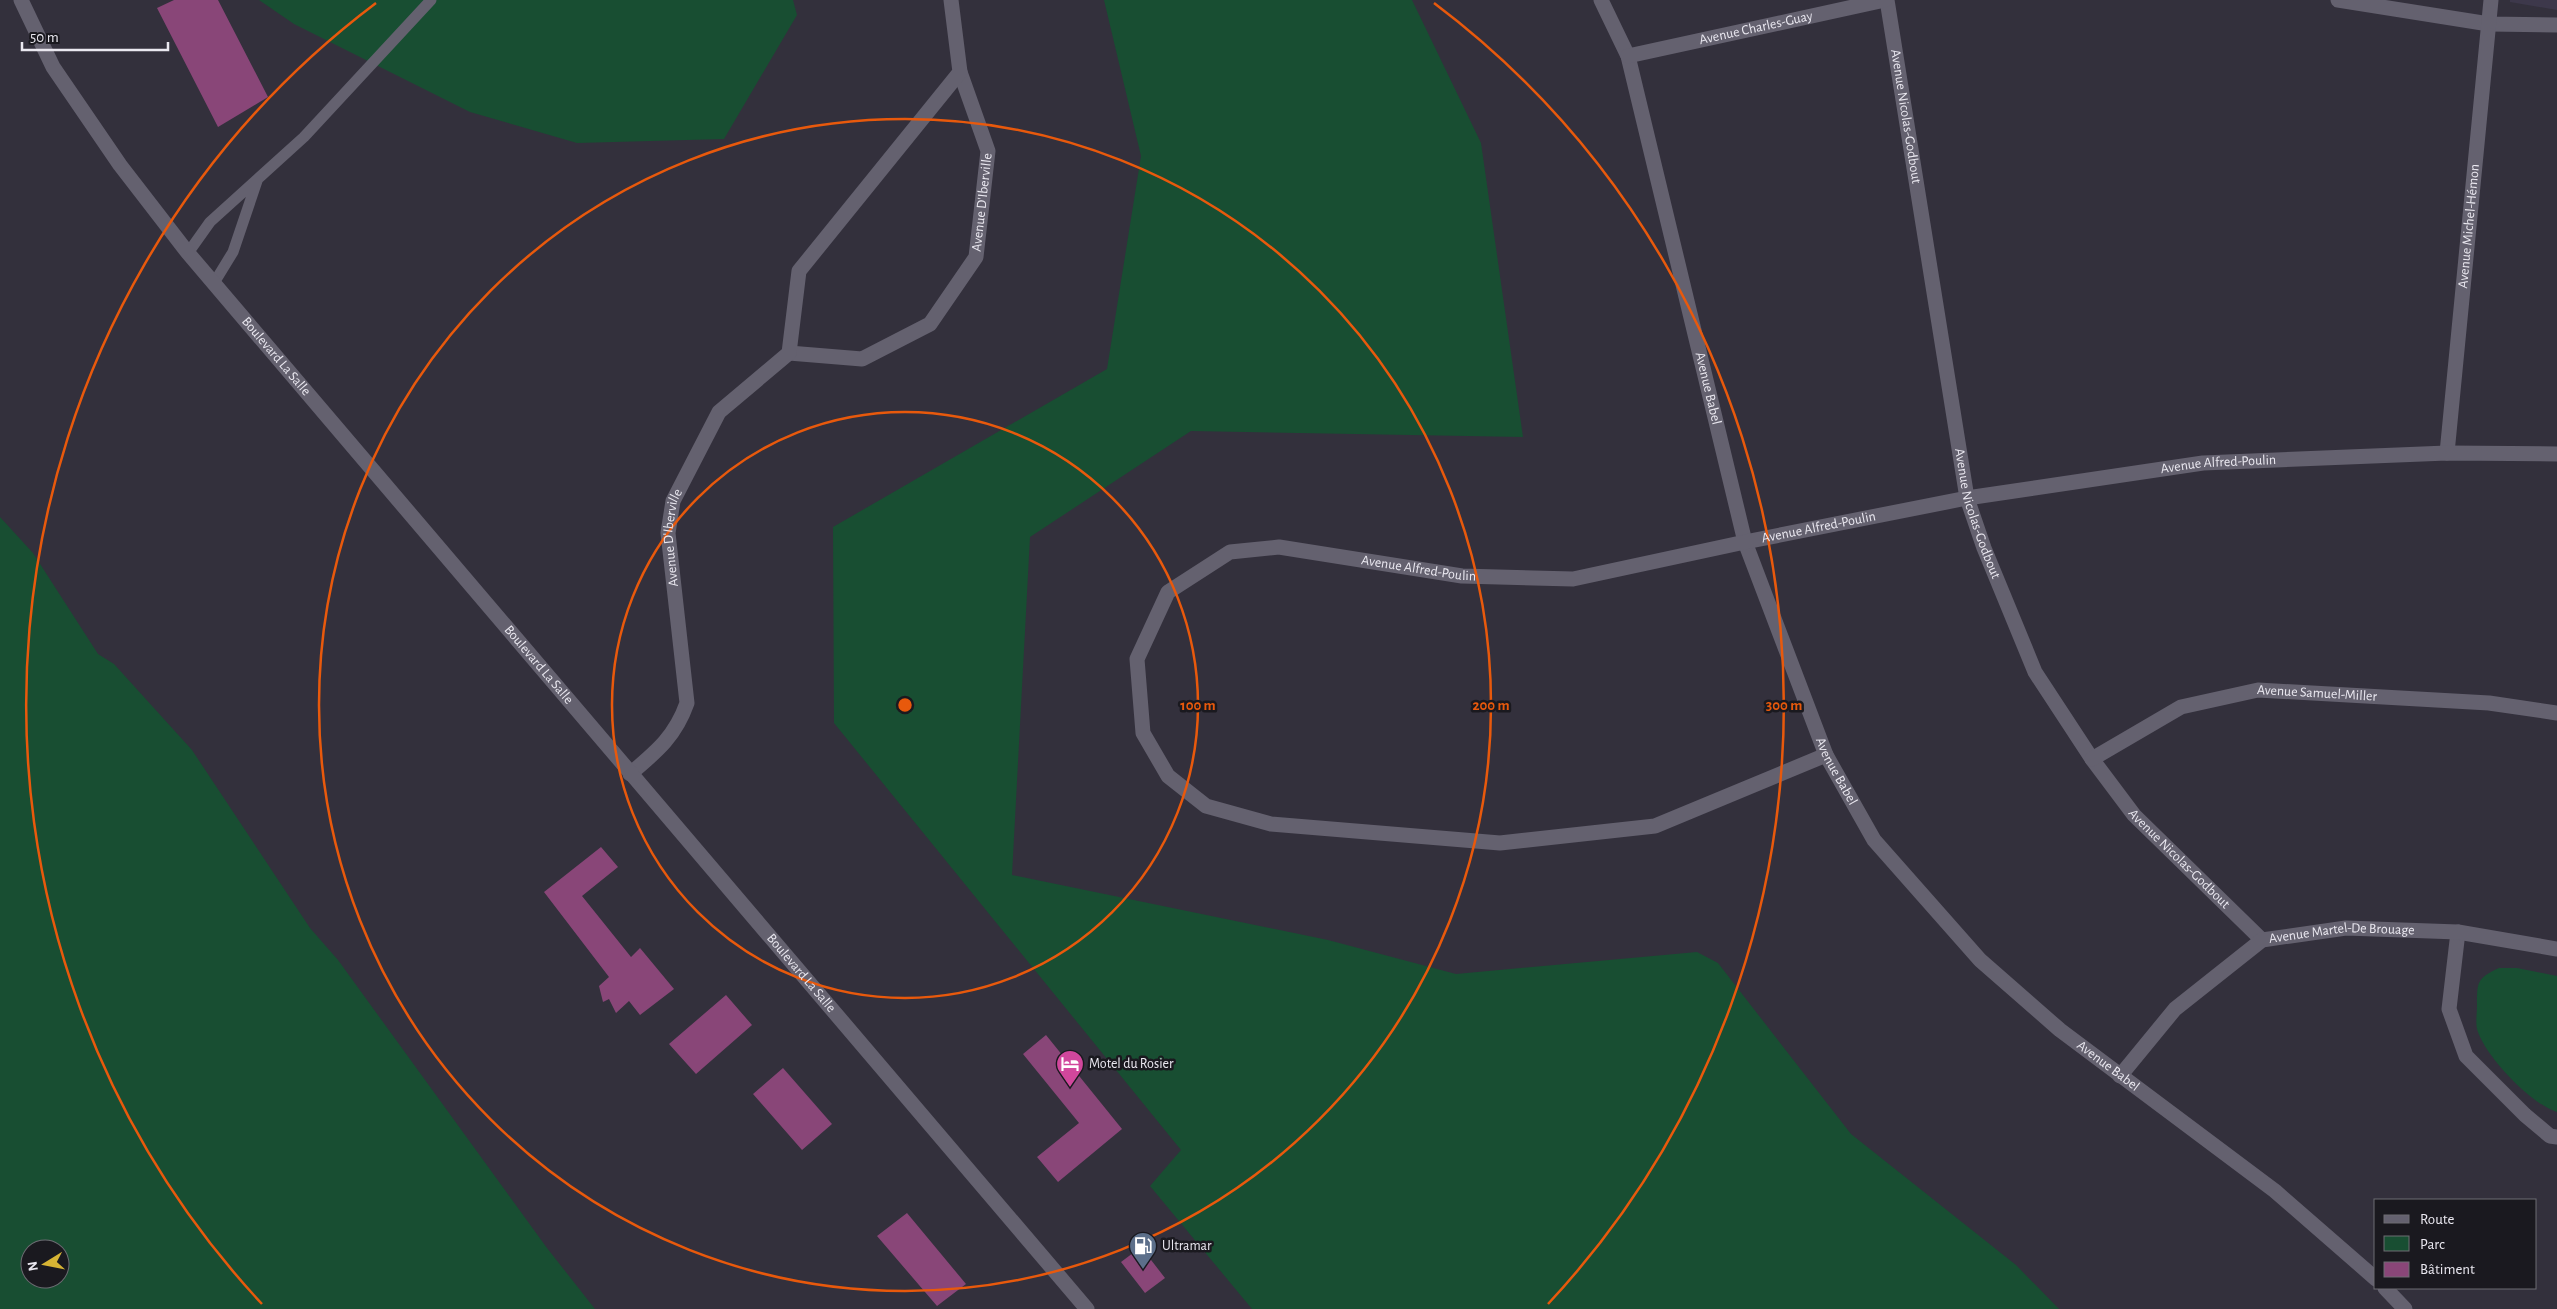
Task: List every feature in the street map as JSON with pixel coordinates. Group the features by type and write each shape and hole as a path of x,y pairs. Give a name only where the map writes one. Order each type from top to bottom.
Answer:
{"street":[{"name":"Boulevard La Salle","path":"21,0 53,67 120,165 188,253 1087,1309"},
{"name":"Avenue D'Iberville","path":"630,774 662,746 674,732 680,724 687,704 668,533 673,501 719,412 789,353 862,359 930,324 976,257 988,151 960,72 951,0"},
{"name":"Avenue Babel","path":"1600,0 1628,56 1745,542 1826,755 1874,840 1980,960 2060,1030 2275,1191 2374,1278"},
{"name":"Avenue Charles-Guay","path":"1628,56 1886,0"},
{"name":"Avenue Nicolas-Godbout","path":"1886,0 1967,498 1984,548 2035,672 2092,760 2134,815 2262,940"},
{"path":"2338,0 2489,24 2557,25"},
{"name":"Avenue Michel-Hémon","path":"2446,454 2491,0"},
{"path":"789,353 799,271 960,72"},
{"name":"Avenue Alfred-Poulin","path":"1826,755 1655,826 1500,843 1271,824 1206,806 1168,776 1143,733 1137,659 1168,592 1230,552 1279,547 1462,576 1572,578 1967,498 2203,463 2446,454 2557,454"},
{"name":"Avenue Samuel-Miller","path":"2092,760 2181,707 2258,690 2489,704 2557,713"},
{"name":"Avenue Martel-De Brouage","path":"2120,1076 2175,1009 2262,940 2346,928 2458,932 2557,949"},
{"path":"2458,932 2449,1009 2466,1056 2526,1115 2550,1136 2557,1137"},
{"path":"2386,1289 2406,1309"}],"lane":[{"path":"188,253 210,222 304,137 431,0"},
{"path":"214,283 233,252 257,179"}],"shaded area":[{"path":"2510,0 2557,0 2557,10 2510,2"}],"green space":[{"path":"259,0 793,0 797,15 724,139 577,143 470,112 294,24"},
{"path":"1104,0 1412,0 1481,143 1523,437 1191,431 1030,537 1012,875 1328,940 1456,974 1697,952 1718,963 1851,1134 2016,1265 2059,1309 1252,1309 1150,1186 1181,1150 834,723 833,527 1107,369 1141,156"},
{"path":"0,517 33,553 98,654 114,664 192,750 310,928 338,960 547,1248 595,1309 0,1309"},
{"path":"2499,968 2517,968 2557,976 2557,1112 2535,1100 2511,1079 2490,1054 2478,1032 2476,1019 2478,986 2482,978"}],"building":[{"path":"174,0 218,0 268,97 218,127 157,8"},
{"path":"601,847 618,867 582,896 631,957 640,948 674,989 640,1015 629,1001 616,1013 609,999 603,1002 599,986 609,977 544,892"},
{"path":"726,995 752,1025 696,1074 669,1044"},
{"name":"Motel du Rosier","path":"1046,1035 1122,1129 1058,1182 1037,1157 1079,1123 1023,1054"},
{"path":"783,1068 832,1124 802,1150 753,1094"},
{"path":"907,1213 966,1284 937,1306 877,1236"},
{"name":"Ultramar","path":"1141,1247 1165,1278 1145,1293 1121,1262"}],"place":[{"name":"Motel du Rosier","path":"1070,1088"},
{"name":"Ultramar","path":"1143,1270"}]}
